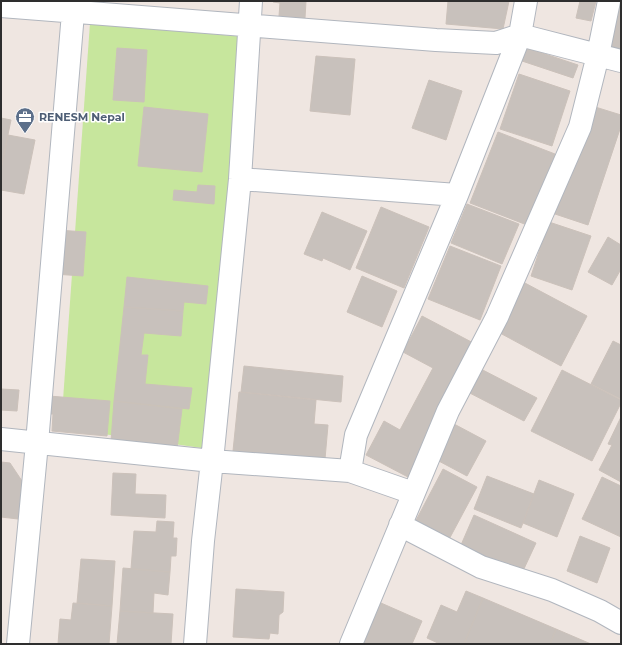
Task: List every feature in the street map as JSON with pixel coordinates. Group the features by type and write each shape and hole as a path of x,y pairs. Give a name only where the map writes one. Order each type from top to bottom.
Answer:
{"street":[{"path":"195,644 202,541 212,461 240,179 251,1"},
{"path":"350,471 356,435 457,195 520,35 526,1"},
{"path":"351,644 448,411 497,318 580,126 610,1"},
{"path":"1,6 73,13 436,40 496,43 520,35 621,61"},
{"path":"18,644 37,443 73,13"},
{"path":"240,179 457,195"},
{"path":"1,439 212,461 350,471 413,493"},
{"path":"400,525 481,567 552,590 600,611 621,624"}],"green space":[{"path":"90,23 245,37 202,448 61,428"}],"building":[{"path":"273,1 306,1 305,18 279,16 280,3"},
{"path":"448,1 509,1 503,29 446,24"},
{"path":"580,1 596,1 591,21 576,18"},
{"path":"615,1 621,1 621,52 604,48"},
{"path":"524,47 578,65 573,78 519,60"},
{"path":"117,48 147,50 144,102 113,100"},
{"path":"316,56 355,59 350,115 310,111"},
{"path":"519,74 570,91 552,146 500,129"},
{"path":"429,80 462,91 446,140 412,128"},
{"path":"592,106 621,115 621,126 588,225 555,214"},
{"path":"144,107 208,114 202,172 138,166"},
{"path":"1,118 11,120 1,168"},
{"path":"498,132 555,154 527,225 470,203"},
{"path":"8,135 35,140 24,194 1,190 1,170"},
{"path":"198,185 215,186 214,204 173,200 174,190 197,192"},
{"path":"467,204 519,224 502,264 451,243"},
{"path":"381,207 429,227 404,288 356,268"},
{"path":"322,212 367,231 350,270 323,258 322,261 304,254"},
{"path":"549,222 591,236 572,290 531,276"},
{"path":"57,230 86,232 83,276 54,274"},
{"path":"608,237 621,245 621,269 612,285 588,272"},
{"path":"450,246 501,266 480,320 428,299"},
{"path":"362,276 397,291 382,327 347,312"},
{"path":"127,277 208,286 206,304 184,302 183,311 124,307"},
{"path":"523,282 587,316 561,366 500,333 515,305 511,303"},
{"path":"124,307 183,311 181,336 144,333 141,355 148,355 145,384 192,388 189,409 114,401"},
{"path":"422,316 479,346 408,477 366,455 384,421 400,430 433,368 403,352"},
{"path":"613,341 621,345 621,399 591,384"},
{"path":"244,366 343,376 341,402 241,392"},
{"path":"475,366 537,398 524,421 462,389"},
{"path":"562,370 621,400 621,403 592,461 531,431"},
{"path":"1,389 19,390 17,411 1,410"},
{"path":"239,392 316,400 314,424 328,425 325,459 233,451"},
{"path":"49,396 110,401 107,436 52,431 53,414 47,414"},
{"path":"114,401 182,409 177,449 111,441"},
{"path":"621,417 621,482 599,470 612,445 608,444"},
{"path":"454,424 486,441 467,476 435,459"},
{"path":"1,462 10,463 22,481 18,519 1,517"},
{"path":"443,469 477,487 446,545 412,528"},
{"path":"113,473 136,474 135,494 166,495 165,518 111,515"},
{"path":"487,476 534,494 521,528 474,509"},
{"path":"602,477 621,486 621,537 582,519"},
{"path":"539,480 574,494 557,537 523,523"},
{"path":"474,515 536,543 522,573 461,545"},
{"path":"157,521 174,522 173,538 177,538 176,556 171,556 170,572 131,569 134,531 156,532"},
{"path":"580,536 610,548 597,583 567,571"},
{"path":"81,559 115,561 112,606 77,603"},
{"path":"123,568 170,572 168,595 154,593 153,613 120,611"},
{"path":"236,589 284,592 283,612 279,615 278,634 270,633 269,639 233,637"},
{"path":"466,591 483,598 464,644 440,644 427,638 441,605 457,612"},
{"path":"483,598 556,629 550,644 464,644"},
{"path":"73,603 112,606 109,644 58,644 60,619 71,620"},
{"path":"381,603 422,621 412,644 362,644"},
{"path":"120,611 173,614 171,644 117,644"},
{"path":"556,629 591,644 550,644"}],"place":[{"name":"RENESM Nepal","path":"25,134"}]}
